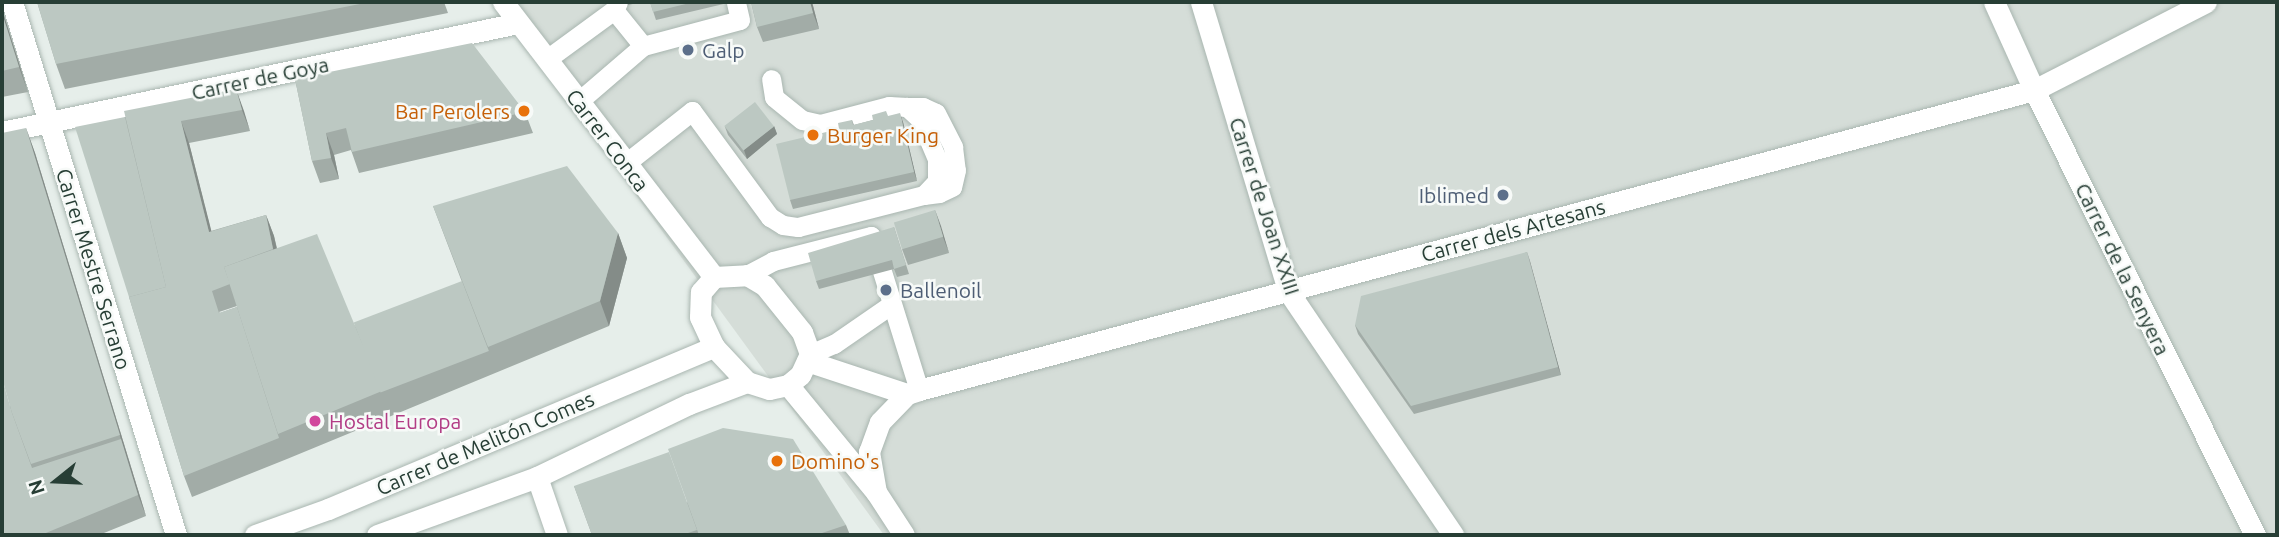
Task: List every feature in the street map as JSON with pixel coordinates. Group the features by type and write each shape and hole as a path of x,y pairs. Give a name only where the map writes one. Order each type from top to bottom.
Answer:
{"street":[{"name":"Carrer Mestre Serrano","path":"12,2 176,535"},
{"name":"Carrer Conca","path":"503,2 714,277"},
{"name":"Carrer de Joan XXIII","path":"1201,2 1288,291 1453,535"},
{"name":"Carrer de la Senyera","path":"1994,2 2034,90 2255,535"},
{"name":"Carrer dels Artesans","path":"913,392 2034,90 2206,2"},
{"name":"Carrer de Goya","path":"2,132 519,23"},
{"path":"747,275 765,286 802,332 808,358 800,375 788,385 769,388 747,382 714,347 700,317 701,292 714,277 747,275"},
{"name":"Carrer de Melitón Comes","path":"255,535 328,509 714,347"},
{"path":"808,358 913,392 880,422 869,452 876,492"},
{"name":"Carrer de Melitón Comes","path":"377,535 537,477 690,404 747,382"},
{"path":"788,385 876,492 904,535"},
{"path":"537,477 557,535"}],"lane":[{"path":"579,101 643,46 740,20 736,2"},
{"path":"547,59 616,6 643,46"},
{"path":"626,163 692,111 771,217 783,225 799,227 924,195 937,181 937,159 920,119 907,107 889,106 820,124 802,120 774,97 771,79"},
{"path":"747,275 773,261 871,236 892,304 913,392"},
{"path":"808,358 834,344 892,304"}],"shaded area":[{"path":"495,2 2277,2 2277,535 884,535"}],"building":[{"path":"37,2 370,2 56,64"},
{"path":"650,2 694,2 653,12"},
{"path":"751,2 810,2 813,13 757,27"},
{"path":"2,13 19,67 2,71"},
{"path":"472,43 525,112 352,152 346,128 326,133 331,158 312,161 295,79"},
{"path":"236,89 242,110 181,121 209,232 266,215 273,249 224,267 230,284 212,291 219,313 237,307 279,438 184,476 129,297 166,287 124,111"},
{"path":"755,102 774,126 743,150 724,126"},
{"path":"886,111 888,116 900,113 914,172 790,200 776,144 839,129 838,123 852,120 853,125 873,120 872,115"},
{"path":"125,117 166,287 129,297 75,127"},
{"path":"26,128 120,435 31,464 2,378 2,133"},
{"path":"567,166 618,233 600,301 488,347 433,206"},
{"path":"935,210 943,237 902,249 894,223"},
{"path":"894,227 906,265 894,269 892,260 816,281 808,253"},
{"path":"317,234 382,391 278,434 224,267"},
{"path":"1527,252 1558,367 1411,406 1355,325 1361,296"},
{"path":"462,281 489,351 381,393 354,323"},
{"path":"2,378 32,468 121,439 138,495 41,535 2,535"},
{"path":"723,428 793,439 846,525 816,535 699,535 668,449"},
{"path":"669,452 697,530 682,535 592,535 574,486"}],"place":[{"name":"Galp","path":"688,50"},
{"name":"Bar Perolers","path":"524,111"},
{"name":"Burger King","path":"813,135"},
{"name":"Iblimed","path":"1503,195"},
{"name":"Ballenoil","path":"886,290"},
{"name":"Hostal Europa","path":"315,421"},
{"name":"Domino's","path":"777,461"}]}
